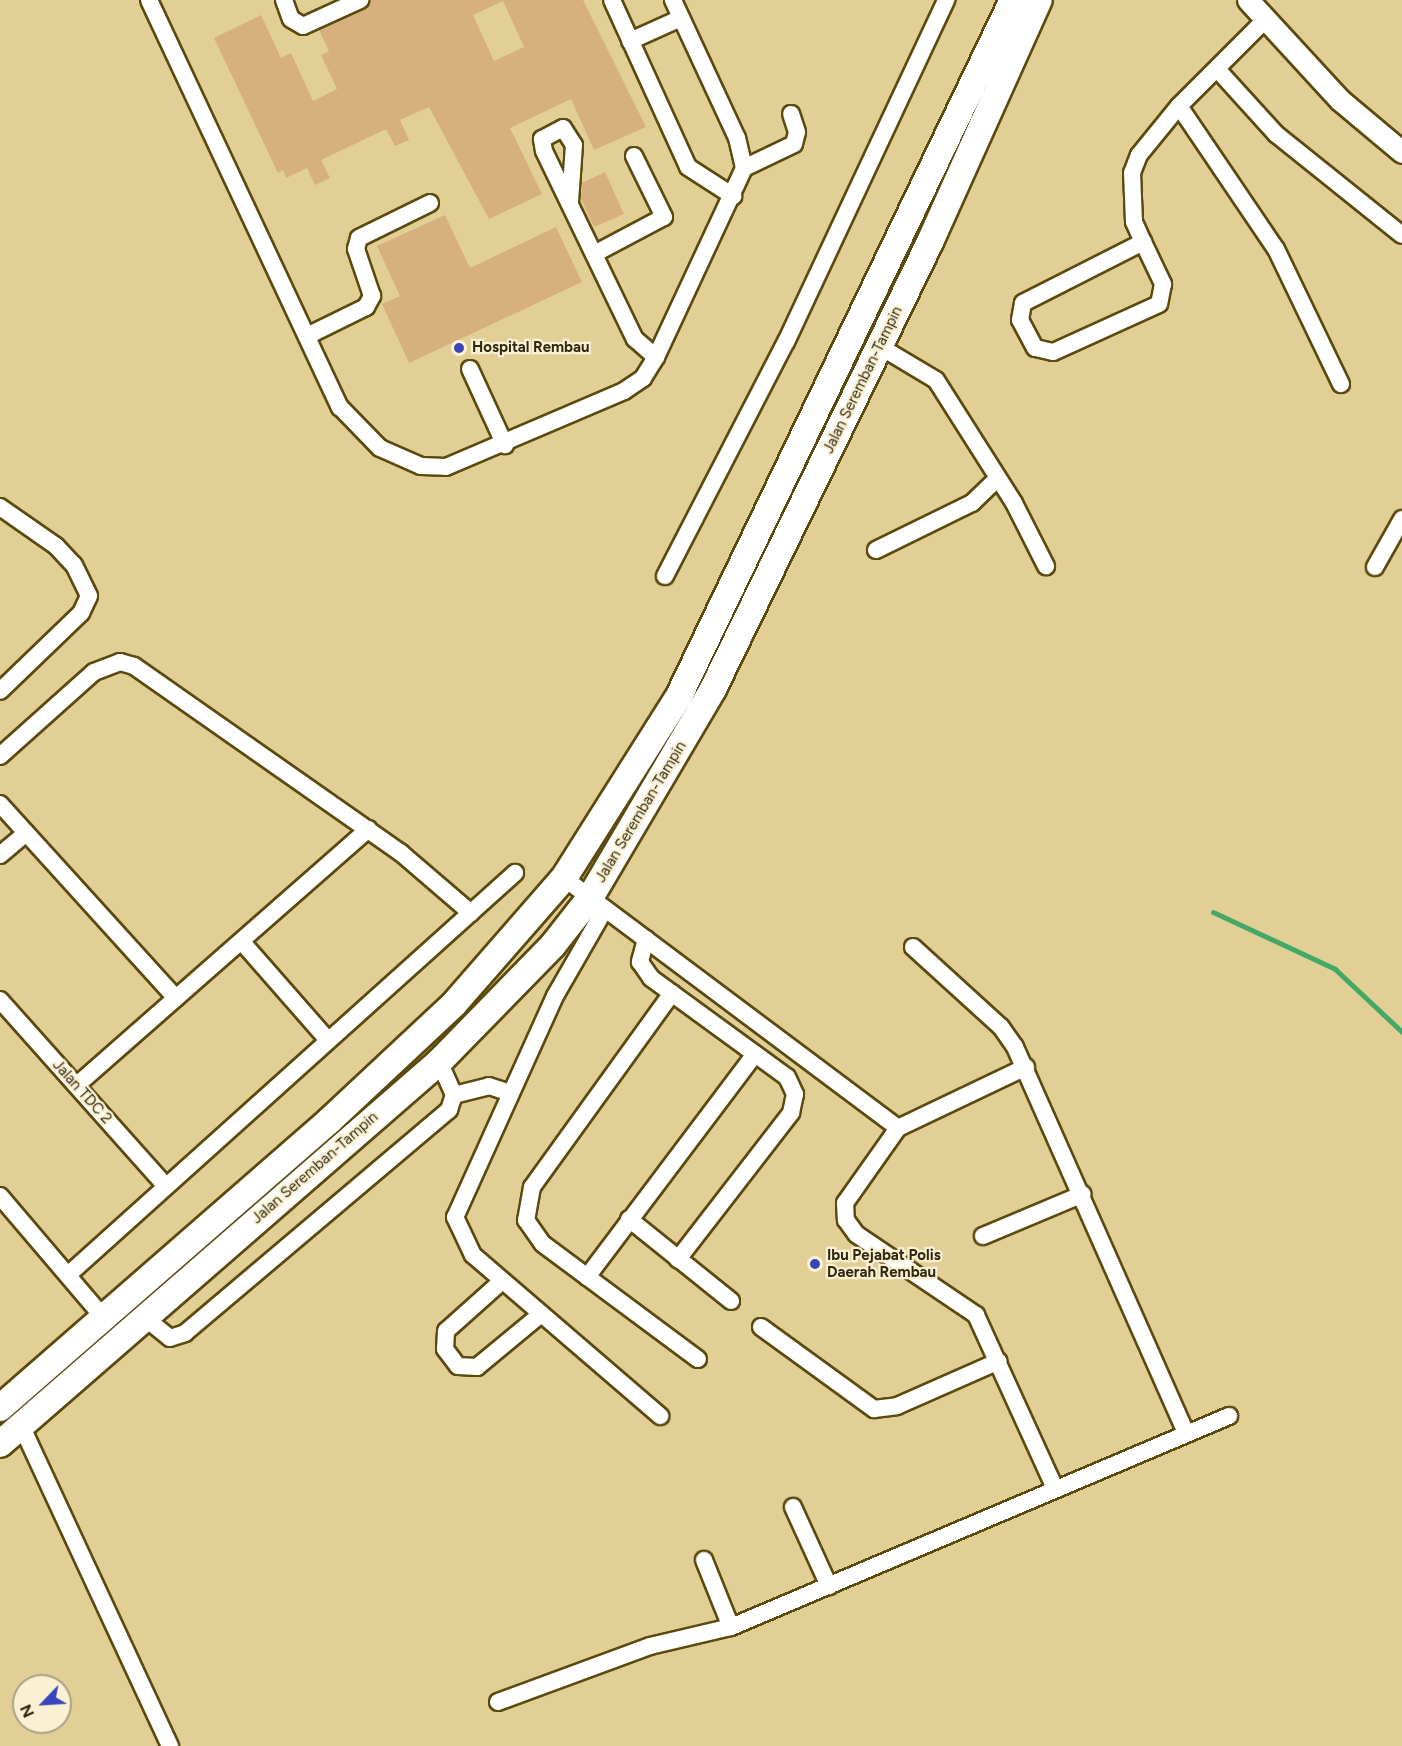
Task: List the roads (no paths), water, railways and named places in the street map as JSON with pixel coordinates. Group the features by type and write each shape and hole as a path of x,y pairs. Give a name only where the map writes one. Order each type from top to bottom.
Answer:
{"highway":[{"name":"Jalan Seremban-Tampin","path":"0,1408 102,1316 329,1121 454,1004 564,878 678,698 1012,0"},
{"name":"Jalan Seremban-Tampin","path":"0,1444 439,1062 597,903 713,689 879,346 1039,0"},
{"path":"25,1385 44,1405"}],"main road":[{"path":"1248,0 1340,100 1402,152"}],"street":[{"path":"149,0 340,407 359,431 388,453 421,466 446,467 505,445 624,391 643,378 656,357 744,168 737,138 673,0"},
{"path":"284,0 291,19 303,26 360,0"},
{"path":"612,0 688,167 733,195"},
{"path":"665,576 786,342 946,0"},
{"path":"630,41 681,18"},
{"path":"1143,242 1023,303 1020,320 1035,348 1053,352 1159,304 1163,284 1134,222 1132,173 1139,155 1179,106 1265,20"},
{"path":"1217,69 1290,147 1402,235"},
{"path":"1179,106 1275,249 1341,384"},
{"path":"744,168 794,144 797,132 791,114"},
{"path":"594,254 664,217 634,156"},
{"path":"570,202 635,339 656,357"},
{"path":"307,336 366,307 372,296 356,249 359,238 430,203"},
{"path":"879,346 936,380 998,478 1046,566"},
{"path":"470,369 505,445"},
{"path":"876,550 972,503 998,478"},
{"path":"0,507 62,552 89,596 81,613 0,691"},
{"path":"1375,567 1402,519"},
{"path":"0,756 94,672 120,662 134,666 368,829 451,891 471,913"},
{"path":"0,804 176,998"},
{"path":"77,1085 368,829"},
{"path":"0,855 26,833"},
{"path":"69,1274 164,1184 326,1038 515,873"},
{"path":"564,878 898,1128"},
{"path":"597,903 455,1217 463,1242 502,1281 660,1416"},
{"path":"646,939 640,962 672,993 787,1077 795,1094 791,1113 678,1259"},
{"path":"242,942 326,1038"},
{"path":"912,947 1001,1027 1026,1067 1186,1433"},
{"path":"672,993 532,1187 526,1205 534,1234 587,1277 698,1359"},
{"name":"Jalan TDC 2","path":"0,1000 164,1184"},
{"path":"587,1277 755,1054"},
{"path":"144,1317 170,1338 185,1333 449,1110 454,1095 439,1062"},
{"path":"1026,1067 898,1128 845,1203 846,1220 856,1234 976,1315 999,1361 1055,1488"},
{"path":"454,1095 489,1086 510,1093"},
{"path":"983,1236 1083,1194"},
{"path":"0,1196 69,1274 102,1316"},
{"path":"629,1219 731,1301"},
{"path":"502,1281 446,1331 445,1349 458,1366 477,1366 541,1314"},
{"path":"761,1327 874,1409 897,1406 999,1361"},
{"path":"498,1702 650,1646 731,1627 1229,1416"},
{"path":"21,1425 170,1746"},
{"path":"794,1507 829,1586"},
{"path":"704,1560 731,1627"}],"waterway":[{"path":"1213,912 1335,969 1402,1032"}],"place":[{"name":"Hospital Rembau","path":"459,348"},
{"name":"Ibu Pejabat Polis Daerah Rembau","path":"815,1264"}]}
